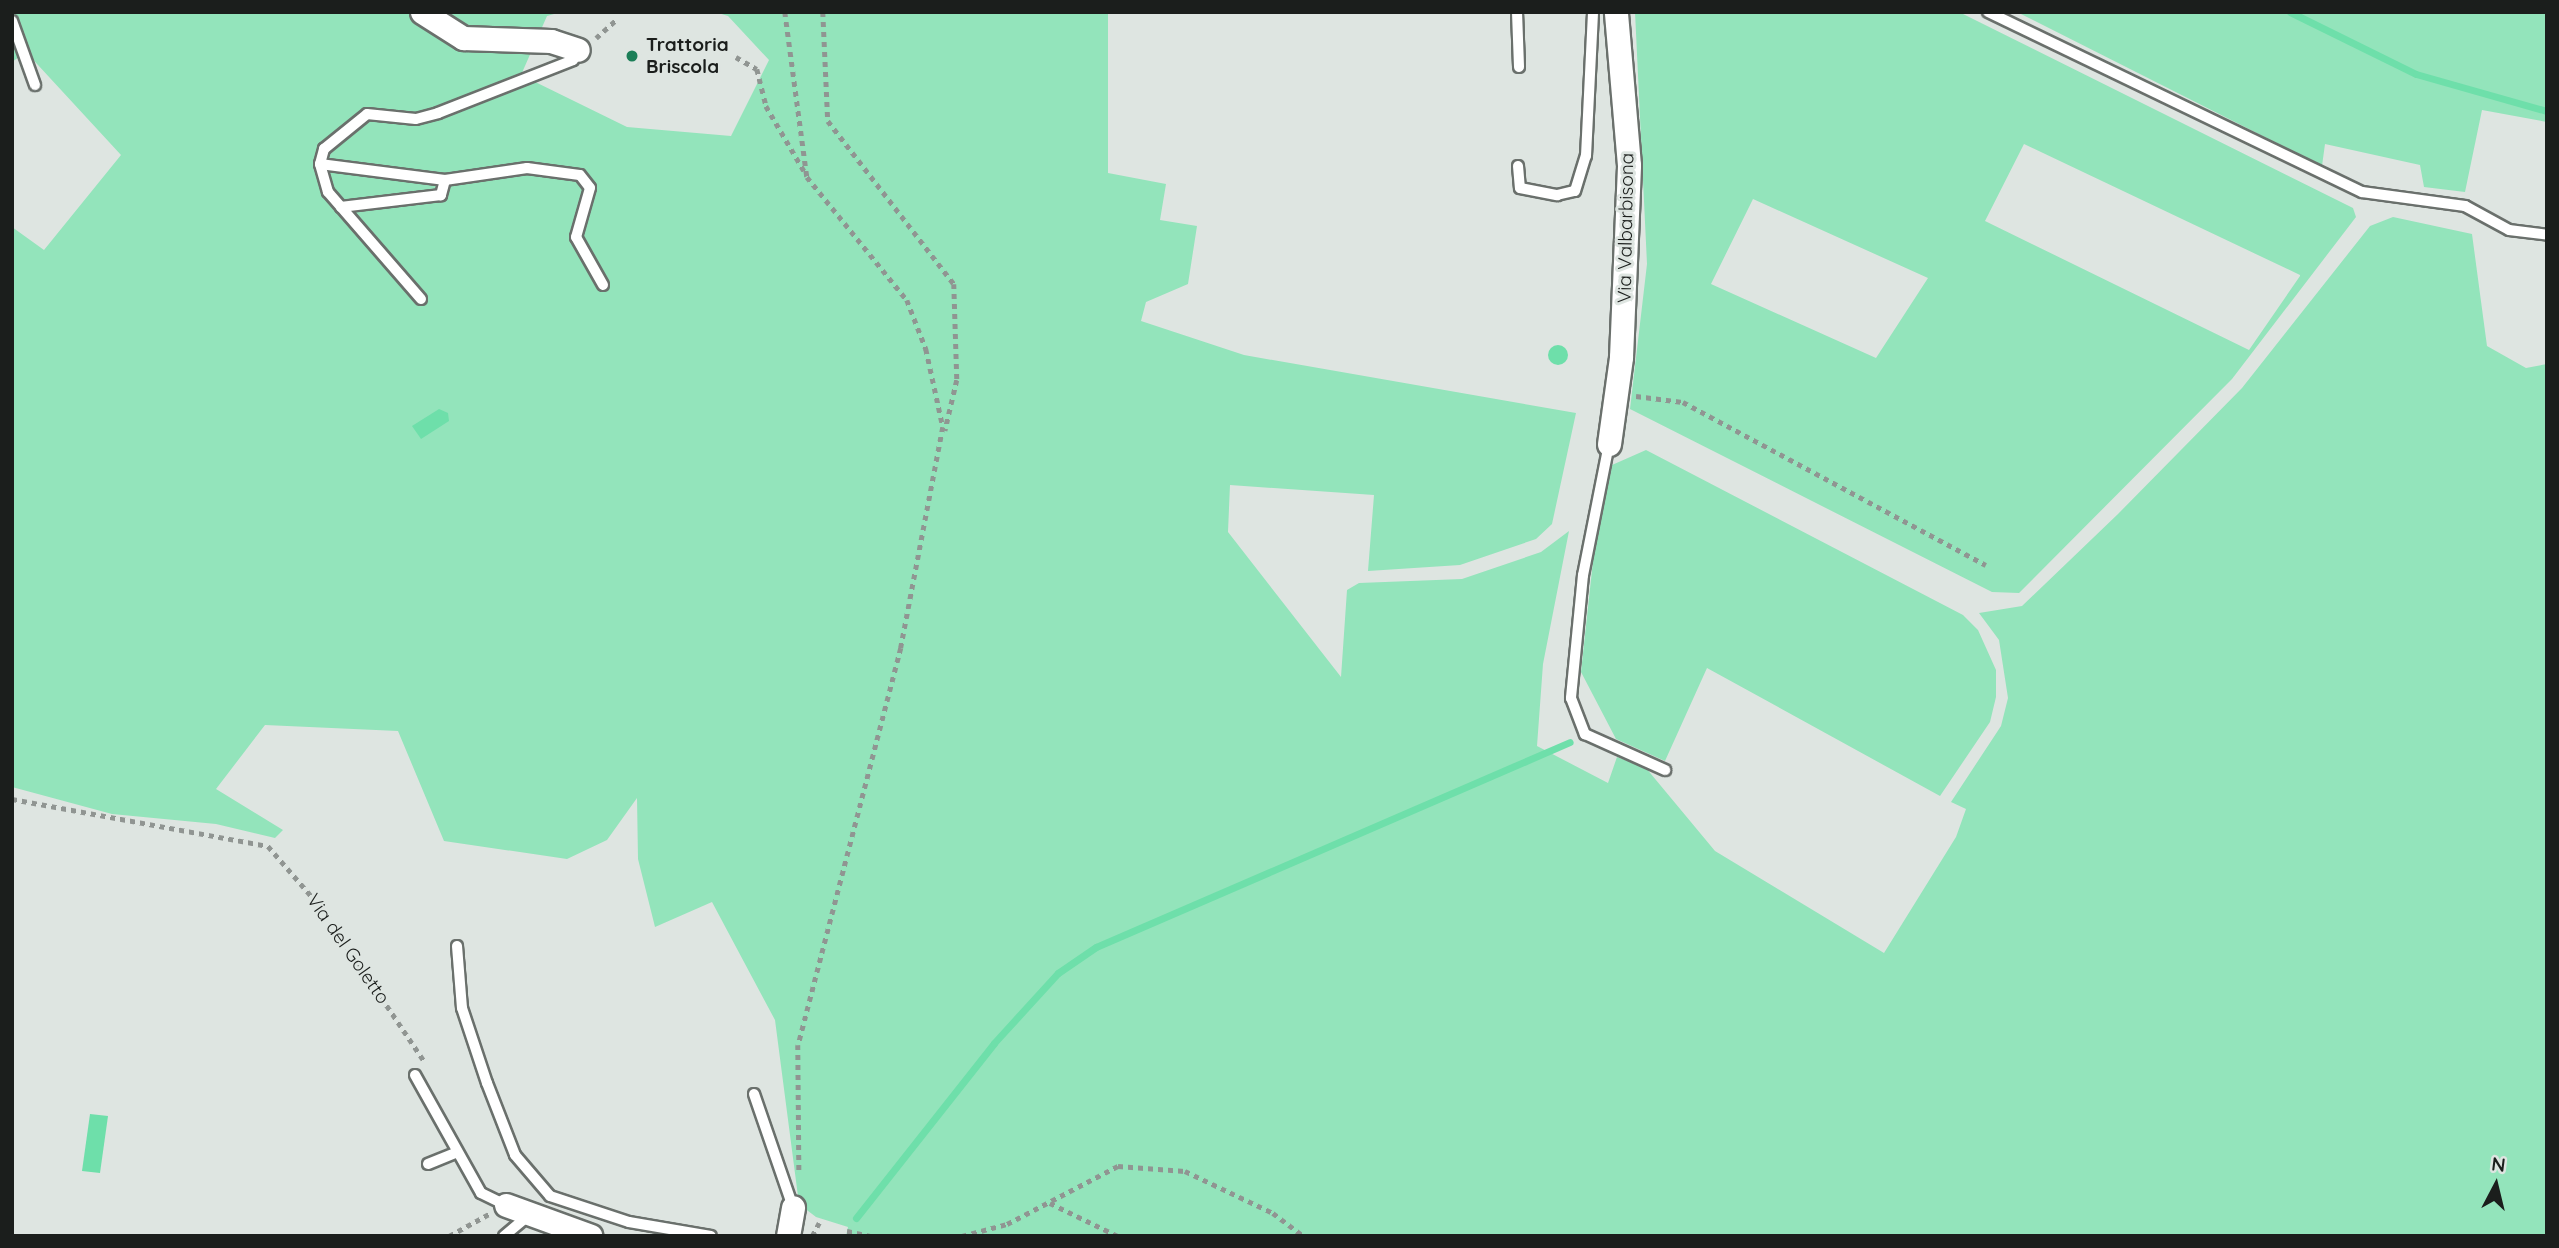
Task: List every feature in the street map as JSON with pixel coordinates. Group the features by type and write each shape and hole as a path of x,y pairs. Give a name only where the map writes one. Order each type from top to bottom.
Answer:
{"street":[{"path":"422,12 463,38 551,41 578,50"},
{"name":"Via Valbarbisona","path":"1609,444 1624,394 1629,165 1616,12"},
{"path":"506,1205 528,1216 591,1236"},
{"path":"788,1236 793,1207"}],"lane":[{"path":"1517,12 1519,67"},
{"path":"1518,166 1520,188 1557,195 1575,191 1586,156 1593,12"},
{"path":"1988,12 2362,192 2465,206 2509,230 2547,235"},
{"path":"12,21 35,85"},
{"path":"421,299 328,191 320,163 337,132 367,114 415,119 438,113 573,60 578,50"},
{"path":"320,163 445,180 527,168 580,175 590,188 576,237 603,285"},
{"path":"341,206 441,195 445,180"},
{"path":"1609,444 1583,575 1571,698 1585,734 1665,770"},
{"path":"457,946 462,1008 488,1083 515,1155 550,1196 629,1222 711,1236"},
{"path":"415,1075 481,1193 506,1205"},
{"path":"754,1094 793,1207"},
{"path":"428,1164 457,1152"},
{"path":"504,1236 528,1216"}],"path":[{"path":"785,12 807,177"},
{"path":"793,1207 798,1045 901,648 957,380 954,284 828,121 823,12"},
{"path":"578,50 617,19"},
{"path":"736,57 757,69 766,106 807,177 907,300 926,349 942,444"},
{"path":"1624,394 1683,402 1986,565"},
{"name":"Via del Goletto","path":"12,799 268,846 320,906 431,1071"},
{"path":"962,1236 1007,1224 1118,1167 1185,1171 1273,1213 1304,1236"},
{"path":"1049,1202 1118,1236"},
{"path":"449,1236 506,1205"},
{"path":"812,1236 819,1223"},
{"path":"847,1231 871,1236"}],"shaded area":[{"path":"12,12 561,12 547,16 521,75 627,127 731,136 769,60 728,16 715,12 1108,12 1108,173 1166,184 1160,220 1197,226 1188,284 1146,302 1141,321 1244,355 1576,413 1552,524 1536,539 1460,565 1368,571 1374,495 1230,485 1228,532 1341,677 1347,590 1359,583 1462,579 1541,552 1569,531 1543,664 1537,746 1608,783 1617,757 1646,768 1715,851 1884,953 1956,837 1966,809 1951,802 2001,726 2008,698 1999,640 1979,613 2022,606 2118,514 2242,388 2370,226 2393,217 2472,234 2487,346 2526,368 2547,364 2547,1236 846,1236 848,1227 816,1217 799,1204 775,1020 712,902 655,927 638,859 637,798 607,840 567,859 444,841 398,731 265,725 216,789 283,830 275,838 216,824 112,814 12,787 12,227 44,250 121,155 26,52 12,62"},
{"path":"1635,12 1959,12 2353,208 2356,217 2232,379 2019,593 1992,592 1630,409 1647,264","holes":["2024,144 2300,275 2300,276 2249,350 1985,221","1753,199 1928,278 1876,358 1711,284"]},
{"path":"2017,12 2547,12 2547,122 2482,110 2465,192 2424,187 2420,165 2325,144 2322,166"},
{"path":"1554,345 1562,345 1568,355 1562,365 1554,365 1548,359 1548,351"},
{"path":"439,409 448,413 449,421 421,439 412,426"},
{"path":"1646,450 1963,615 1978,630 1996,670 1996,697 1990,722 1940,796 1707,668 1665,761 1616,739 1581,672 1593,561 1612,465"},
{"path":"90,1114 108,1116 100,1173 82,1171"}],"waterway":[{"path":"2290,12 2416,74 2547,111"},
{"path":"856,1218 994,1043 1058,973 1096,947 1570,742"}],"place":[{"name":"Trattoria Briscola","path":"632,56"}]}
